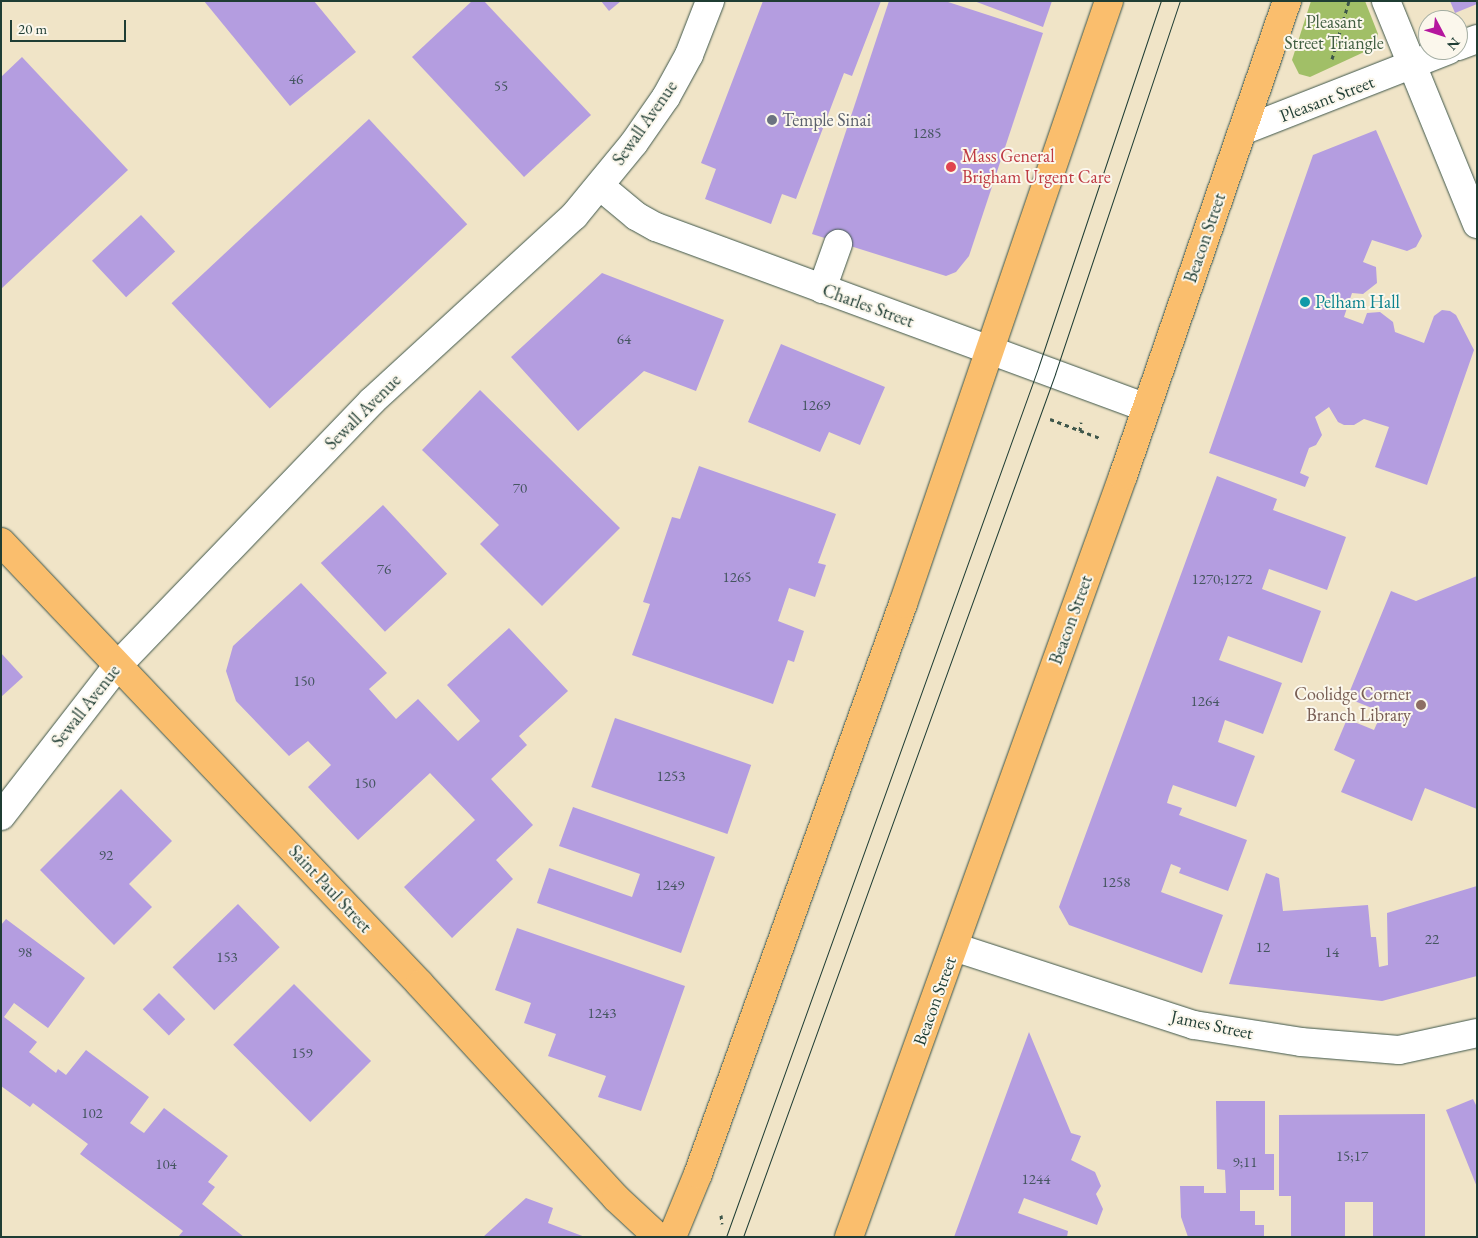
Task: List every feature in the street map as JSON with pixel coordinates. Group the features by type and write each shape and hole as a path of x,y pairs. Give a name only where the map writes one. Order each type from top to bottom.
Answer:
{"main road":[{"path":"672,1237 698,1174 902,604 1109,1"},
{"name":"Beacon Street","path":"849,1237 1147,408 1288,1"},
{"name":"Saint Paul Street","path":"1,542 119,664 616,1198 658,1237"}],"street":[{"name":"Sewall Avenue","path":"1,816 119,664 372,401 545,245 600,186 666,97 689,55 710,1"},
{"path":"1386,1 1477,224"},
{"name":"Pleasant Street","path":"1242,131 1425,60"},
{"name":"Charles Street","path":"600,186 636,216 656,227 1147,408"},
{"path":"822,289 838,244"},
{"name":"James Street","path":"954,947 1203,1026 1301,1042 1399,1050 1477,1033"}],"path":[{"path":"1330,67 1349,1"},
{"path":"1050,419 1105,440"},
{"path":"1080,431 1081,422"}],"green space":[{"name":"Pleasant Street Triangle","path":"1311,1 1365,1 1378,34 1375,47 1310,77 1299,74 1292,60"}],"building":[{"path":"204,1 314,1 356,52 290,106"},
{"path":"472,1 484,1 591,115 524,177 412,57"},
{"path":"601,1 621,1 609,11"},
{"name":"Temple Sinai","path":"763,1 881,1 852,76 844,73 796,199 782,194 771,224 705,199 716,169 701,163"},
{"path":"889,1 945,1 1043,33 969,256 956,272 946,276 812,234"},
{"path":"974,1 1052,1 1043,27"},
{"path":"1450,1 1477,1 1477,4 1462,10 1454,10"},
{"path":"22,57 128,170 1,289 1,77"},
{"path":"369,119 467,224 270,408 172,303"},
{"name":"Pelham Hall","path":"1376,130 1422,236 1416,247 1407,251 1372,240 1363,262 1376,267 1377,283 1363,294 1352,293 1344,317 1363,324 1367,313 1380,312 1393,322 1395,332 1424,343 1434,316 1442,310 1450,311 1456,315 1474,350 1427,485 1375,467 1389,427 1364,419 1354,425 1344,425 1338,422 1329,407 1315,417 1322,435 1316,445 1309,448 1300,473 1309,477 1305,487 1209,453 1313,155"},
{"path":"141,215 175,252 126,297 92,261"},
{"path":"602,273 724,320 696,391 644,371 578,431 511,357"},
{"path":"781,344 885,387 860,445 829,432 820,452 748,422"},
{"path":"480,390 620,528 542,606 480,544 499,525 422,450"},
{"path":"699,466 836,514 818,563 826,565 815,597 789,588 778,621 804,631 794,662 788,660 773,704 632,655 650,604 643,602 672,517 680,519"},
{"path":"1217,476 1277,499 1273,510 1346,537 1327,590 1269,569 1262,589 1321,611 1302,663 1228,636 1219,660 1282,683 1263,734 1225,720 1218,742 1255,756 1236,807 1173,785 1169,796 1167,803 1182,808 1179,815 1247,840 1228,891 1179,873 1181,868 1171,864 1161,892 1223,915 1202,973 1069,925 1059,907"},
{"path":"383,505 447,574 385,632 321,563"},
{"name":"Coolidge Corner Branch Library","path":"1477,576 1477,809 1425,788 1412,821 1341,792 1355,760 1334,750 1347,719 1374,730 1382,712 1347,698 1391,591 1416,601"},
{"path":"301,583 387,673 369,689 396,719 418,699 458,741 480,721 447,685 509,628 568,691 519,736 527,745 491,779 533,825 496,860 513,879 452,938 404,887 475,820 430,773 358,840 308,787 331,765 308,741 289,756 236,701 226,671 233,646"},
{"path":"1,653 23,677 1,697"},
{"path":"615,718 751,765 727,834 591,787"},
{"path":"121,789 172,841 129,884 152,907 114,945 40,870"},
{"path":"573,807 715,857 681,953 537,903 549,868 632,897 640,874 559,846"},
{"path":"1266,873 1279,878 1283,911 1368,905 1371,937 1376,937 1379,967 1388,965 1387,913 1477,886 1477,976 1382,1001 1229,984"},
{"path":"238,904 280,947 214,1010 173,967"},
{"path":"6,919 85,978 48,1028 14,1003 4,1017 37,1042 29,1052 56,1073 58,1069 66,1075 86,1050 149,1097 130,1123 138,1129 144,1133 164,1108 228,1156 208,1182 215,1187 202,1204 244,1237 178,1237 183,1231 80,1154 88,1144 33,1103 30,1107 1,1086 1,925"},
{"path":"517,928 685,986 641,1111 598,1097 606,1076 548,1056 556,1034 524,1023 531,1003 495,990"},
{"path":"294,984 371,1061 310,1122 233,1045"},
{"path":"159,993 185,1019 169,1035 143,1009"},
{"path":"1029,1032 1071,1133 1081,1136 1071,1160 1095,1172 1101,1186 1096,1194 1103,1209 1097,1225 1024,1198 1018,1213 1068,1231 1067,1237 954,1237"},
{"path":"1473,1099 1477,1107 1477,1187 1446,1110"},
{"path":"1216,1101 1265,1101 1265,1154 1274,1154 1274,1190 1240,1190 1240,1211 1255,1211 1255,1225 1264,1225 1264,1237 1188,1237 1181,1217 1180,1186 1204,1186 1204,1193 1226,1193 1225,1170 1217,1169"},
{"path":"1425,1114 1425,1237 1373,1237 1373,1202 1345,1202 1345,1237 1291,1237 1291,1196 1279,1196 1279,1115"},
{"path":"526,1198 553,1208 548,1223 585,1237 483,1237"}],"tram line":[{"path":"726,1237 1038,368 1161,1"},
{"path":"743,1237 1055,374 1180,1"}],"place":[{"name":"Temple Sinai","path":"772,120"},
{"name":"Mass General Brigham Urgent Care","path":"951,167"},
{"name":"Pelham Hall","path":"1305,302"},
{"name":"Coolidge Corner Branch Library","path":"1421,705"}]}
